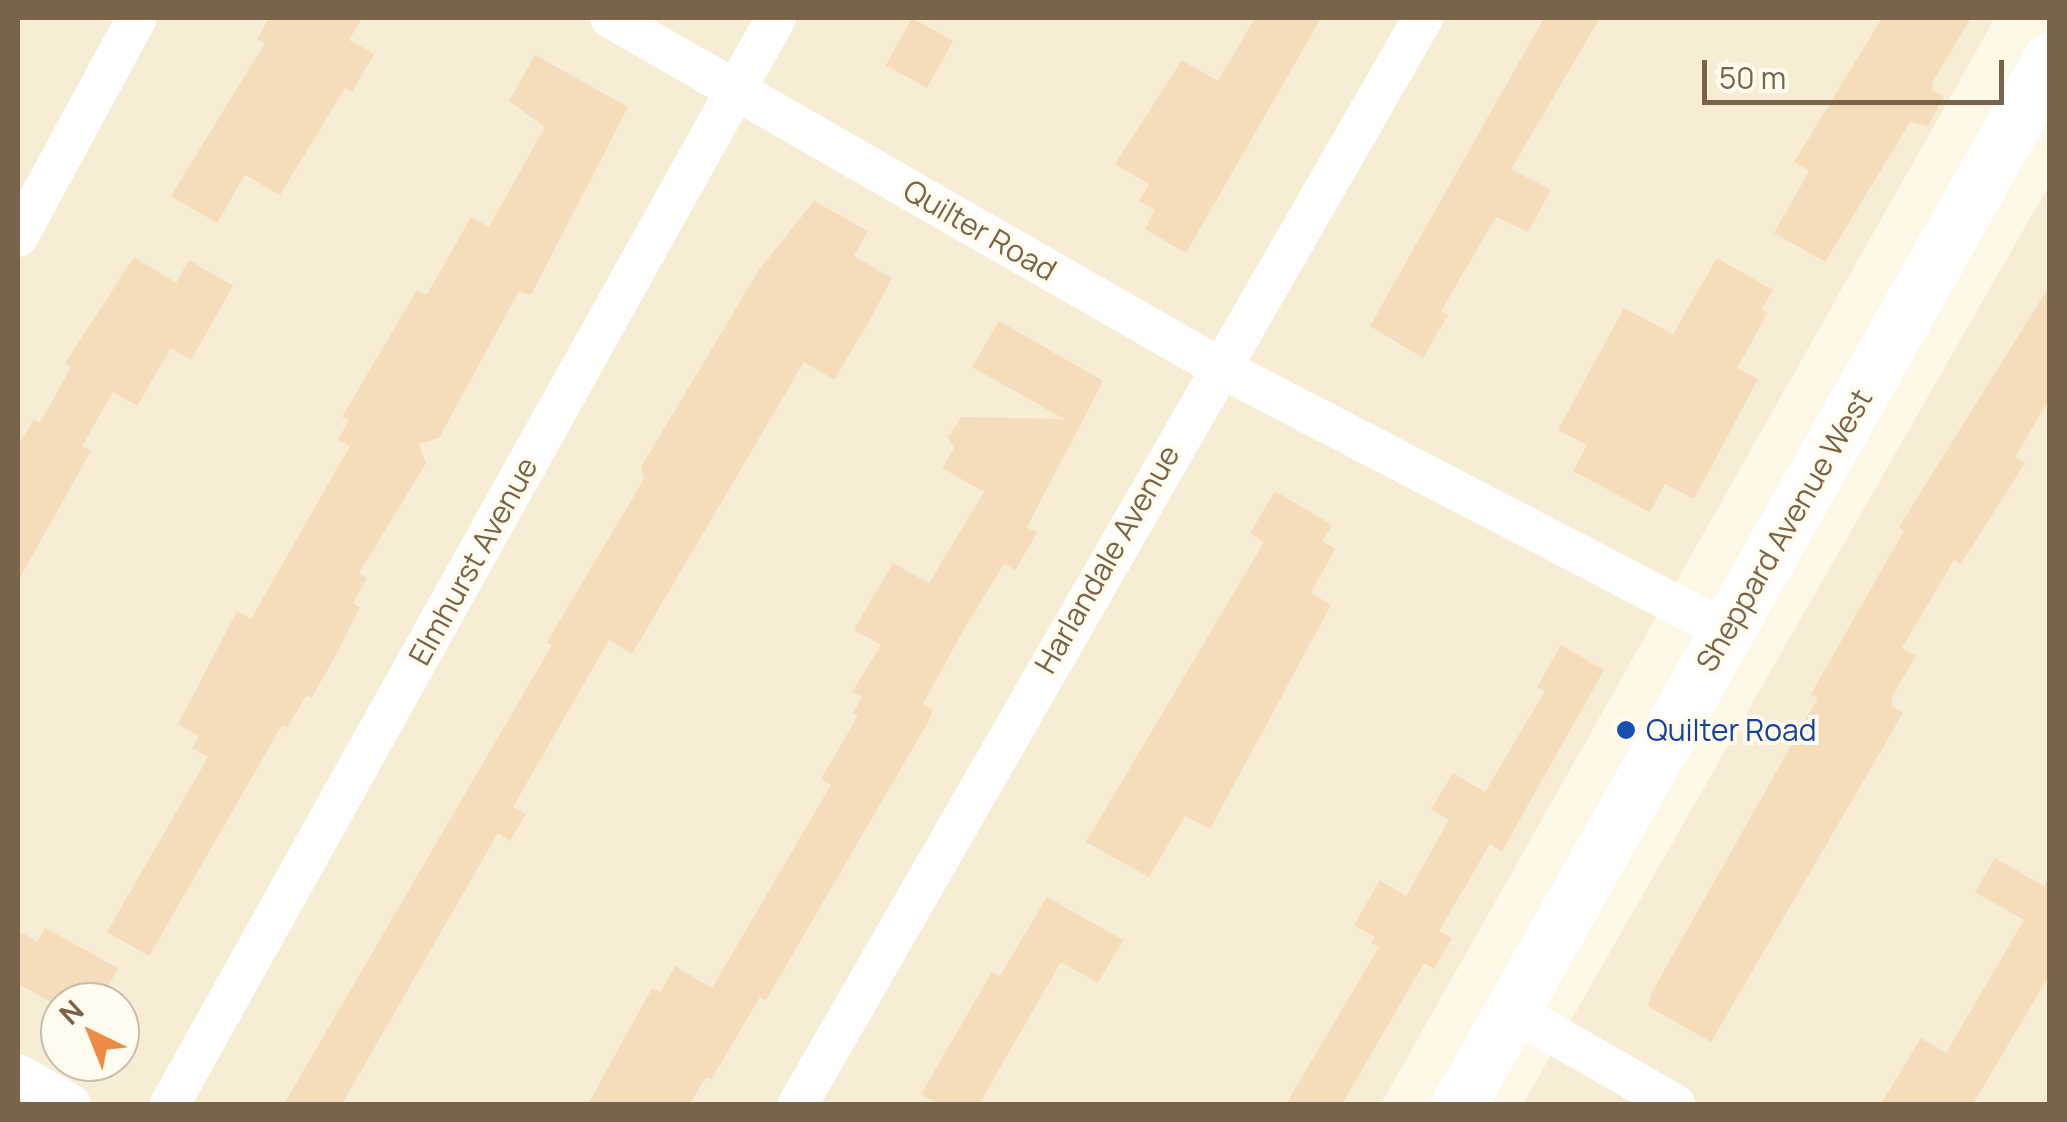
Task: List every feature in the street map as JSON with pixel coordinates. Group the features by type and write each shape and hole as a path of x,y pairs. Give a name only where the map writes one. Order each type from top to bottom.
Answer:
{"main road":[{"name":"Sheppard Avenue West","path":"1459,1104 2050,60"}],"street":[{"path":"18,237 137,18"},
{"name":"Quilter Road","path":"610,18 1217,366 1726,631"},
{"name":"Elmhurst Avenue","path":"170,1104 776,18"},
{"name":"Harlandale Avenue","path":"798,1104 1217,366 1423,18"},
{"path":"1513,1011 1676,1104"},
{"path":"18,1074 71,1104"}],"shaded area":[{"path":"18,18 1995,18 1381,1104 18,1104"},
{"path":"2049,185 2049,1104 1523,1104"}],"building":[{"path":"269,18 362,18 349,40 374,54 352,92 345,88 280,195 245,175 217,223 171,196 265,43 257,39"},
{"path":"912,18 953,41 927,88 886,65"},
{"path":"1255,18 1321,18 1186,253 1145,229 1155,210 1139,201 1149,184 1115,164 1182,60 1218,81"},
{"path":"1544,18 1600,18 1511,169 1551,190 1528,232 1496,217 1441,311 1448,315 1423,358 1370,326"},
{"path":"1882,18 1971,18 1933,81 1932,90 1944,97 1928,126 1910,122 1825,262 1774,233 1809,171 1794,162"},
{"path":"535,55 628,107 531,295 519,291 439,438 419,444 426,463 359,573 367,578 353,603 360,607 334,659 311,698 306,695 287,728 282,725 149,956 107,932 208,757 192,748 199,736 178,724 237,611 251,619 350,446 338,440 349,420 342,417 417,290 427,295 471,217 489,227 545,127 509,101"},
{"path":"814,201 868,231 854,256 892,278 871,318 834,380 804,362 632,654 609,640 513,807 526,814 510,841 498,833 342,1104 284,1104 552,645 547,642 644,479 641,467 759,270"},
{"path":"134,257 176,283 189,260 233,286 191,360 171,348 137,406 113,392 82,446 91,451 18,581 18,446 34,419 40,423 71,367 65,363"},
{"path":"1717,258 1773,290 1761,310 1768,313 1737,368 1758,379 1694,499 1665,484 1650,512 1573,471 1587,445 1558,430 1624,308 1673,334"},
{"path":"2050,285 2050,398 2015,457 2025,463 1961,564 1954,560 1902,648 1916,656 1892,696 1892,706 1903,713 1711,1042 1648,1006 1652,992 1818,698 1811,694 1904,531 1899,527"},
{"path":"999,321 1103,381 1027,527 1037,533 1015,570 1004,564 964,629 923,704 933,710 928,722 766,1000 760,997 711,1080 706,1077 690,1104 588,1104 652,988 661,992 675,966 712,988 831,785 821,779 858,716 853,713 862,697 852,692 881,645 854,630 893,563 929,583 984,492 942,468 954,448 948,437 961,417 1064,419 972,367"},
{"path":"1275,491 1332,525 1322,541 1335,549 1311,593 1331,605 1210,829 1185,816 1149,877 1086,842 1264,542 1250,533"},
{"path":"1561,645 1604,670 1502,851 1490,844 1439,931 1452,938 1434,969 1424,963 1342,1104 1286,1104 1379,947 1371,943 1375,937 1354,925 1380,880 1406,896 1449,820 1431,809 1453,773 1485,792 1545,691 1537,687"},
{"path":"1995,858 2044,886 2050,877 2050,974 1973,1104 1881,1104 1921,1038 1946,1053 2024,920 1975,892"},
{"path":"1047,897 1123,940 1098,983 1061,962 979,1104 939,1104 921,1094 992,972 1000,976"},
{"path":"45,928 118,968 111,982 40,982 40,996 18,984 18,931 37,941"}],"place":[{"name":"Quilter Road","path":"1626,730"}]}
